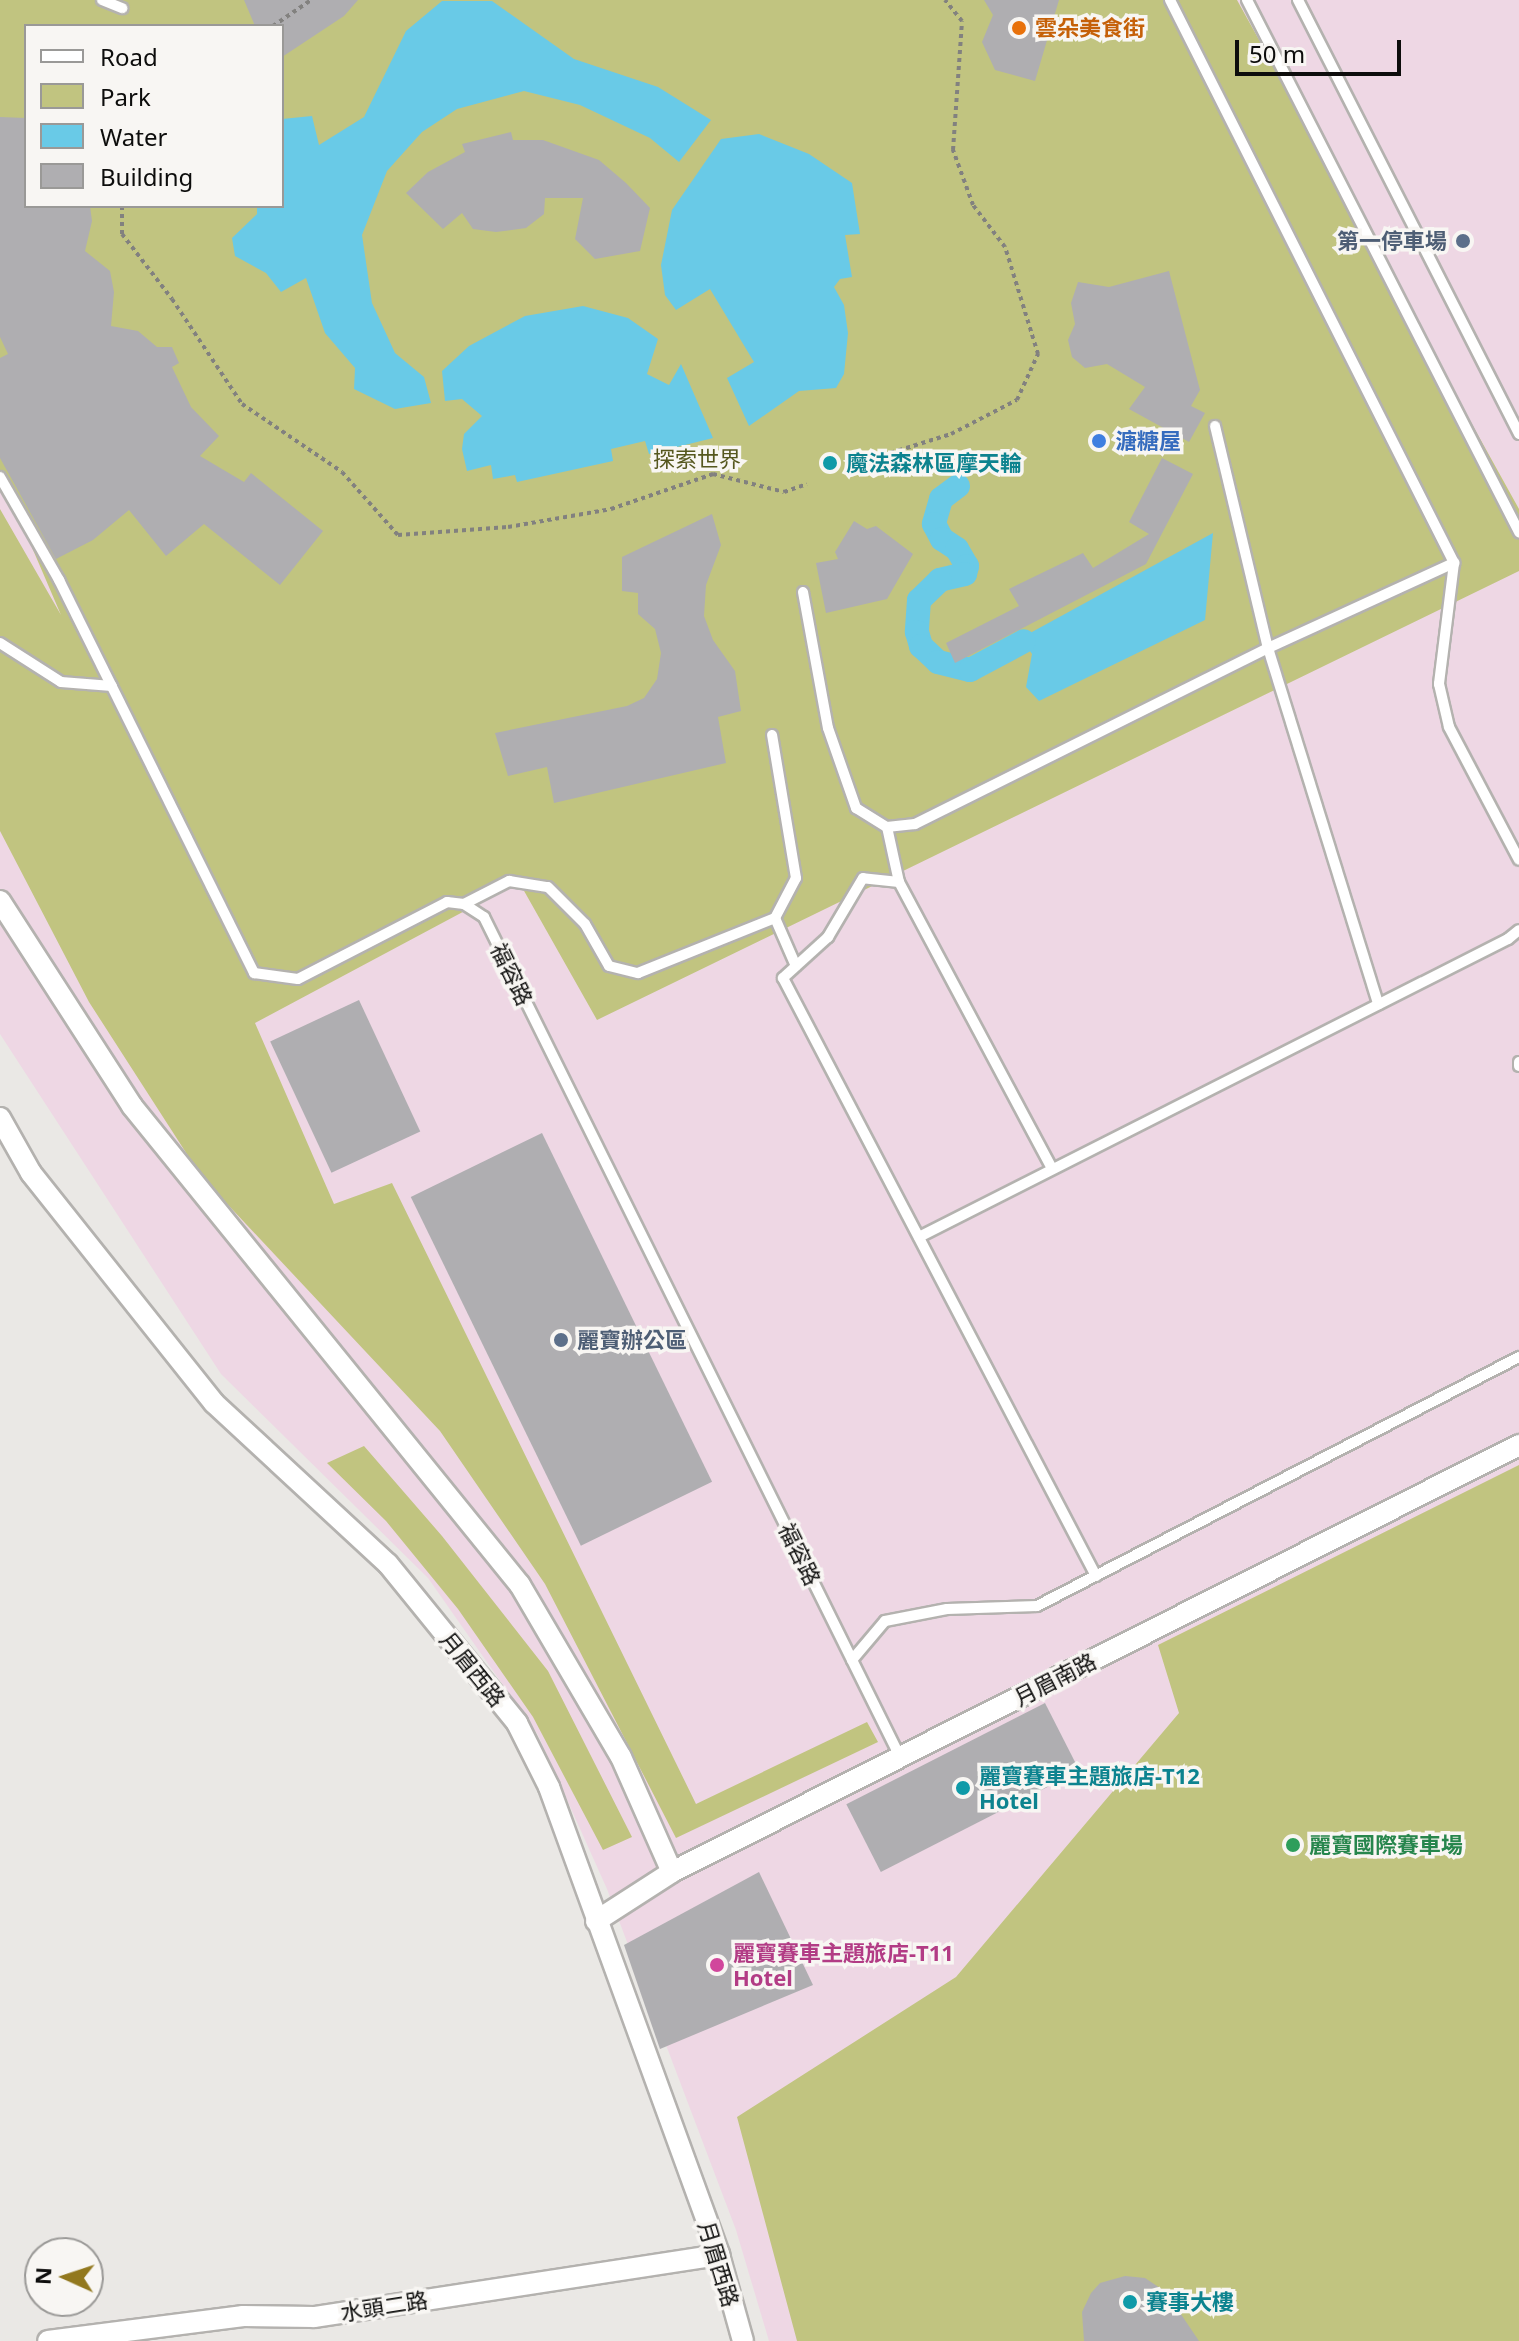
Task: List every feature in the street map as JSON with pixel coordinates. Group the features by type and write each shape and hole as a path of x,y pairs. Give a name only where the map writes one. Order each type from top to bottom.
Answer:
{"street":[{"path":"0,901 132,1106 520,1585 621,1757 672,1872"},
{"name":"月眉西路","path":"0,1118 31,1173 214,1403 388,1564 517,1723 549,1787 719,2255 743,2341"},
{"name":"月眉南路","path":"596,1921 672,1872 1519,1445"},
{"name":"水頭二路","path":"48,2341 243,2316 314,2317 719,2255"}],"lane":[{"path":"102,0 122,8"},
{"path":"1170,0 1454,563 1439,684 1449,727 1519,860"},
{"path":"1247,0 1519,532"},
{"path":"1298,0 1519,434"},
{"path":"1215,426 1268,648 1378,1004"},
{"path":"0,477 59,580 254,973 298,979 447,902 464,904 509,881 548,887 585,924 609,966 638,973 775,918 796,878 772,735"},
{"path":"803,592 828,728 856,808 887,827 915,824 1268,648 1454,563"},
{"path":"0,643 61,682 112,686"},
{"path":"887,827 899,882 1052,1169"},
{"path":"899,882 863,878 828,937 783,978 1096,1576"},
{"name":"福容路","path":"464,904 484,917 900,1757"},
{"path":"775,918 796,966"},
{"path":"919,1237 1508,939 1519,930"},
{"path":"852,1660 885,1621 947,1609 1037,1606 1519,1357"}],"path":[{"path":"276,24 311,0"},
{"path":"868,460 951,434 1017,400 1038,354 1005,247 973,205 953,150 962,21 945,0"},
{"path":"122,208 122,234 172,299 242,404 342,472 398,535 508,527 611,509 713,474 784,492 807,484"}],"shaded area":[{"path":"0,0 1519,0 1519,2341 769,2341 736,2230 607,1889 538,1735 428,1578 221,1374 0,1034"}],"green space":[{"name":"探索世界","path":"0,0 1237,0 1519,509 1519,571 597,1020 519,882 255,1023 334,1204 392,1183 696,1804 867,1722 878,1742 676,1838 545,1584 440,1431 201,1176 89,1002 0,831 0,509 61,615 0,473"},
{"path":"364,1446 442,1536 548,1671 632,1837 603,1850 533,1717 458,1609 386,1521 327,1463"},
{"name":"麗寶國際賽車場","path":"1519,1465 1519,2341 797,2341 737,2117 956,1977 1179,1713 1158,1645"}],"water":[{"path":"442,1 492,1 574,59 658,87 711,120 679,162 650,138 580,105 524,91 457,109 422,132 387,171 362,235 372,303 395,353 424,377 431,403 395,409 354,389 355,368 325,333 306,278 281,292 266,273 235,256 232,238 257,214 257,208 284,208 284,119 312,116 319,145 364,117 406,31"},
{"path":"759,134 809,154 852,183 860,234 845,235 852,277 840,279 834,287 844,305 848,333 844,374 836,388 799,391 749,426 727,378 754,362 710,289 676,310 665,295 661,265 672,210 721,139"},
{"path":"583,306 628,318 658,339 647,374 669,385 681,364 713,438 649,454 645,441 611,449 613,461 517,482 515,475 493,479 491,465 467,471 462,449 464,434 482,416 462,399 445,401 442,371 469,346 525,316"},
{"path":"1213,533 1205,620 1039,701 1026,687 1032,654 1021,638"}],"building":[{"path":"244,0 358,0 344,16 284,56 284,24 254,24"},
{"name":"雲朵美食街","path":"984,0 1059,0 1035,81 995,70 982,42 993,15"},
{"path":"0,117 24,118 24,208 90,208 92,221 85,251 110,271 114,292 111,326 138,331 157,347 172,347 179,363 172,367 191,407 219,436 200,456 244,482 251,473 323,531 280,585 204,524 166,556 129,510 93,540 56,559 0,458 0,358 8,354 0,337"},
{"path":"511,132 513,140 543,140 599,160 626,183 650,208 640,251 595,259 575,239 583,198 545,198 544,214 526,228 496,232 473,229 462,213 443,229 406,193 428,172 465,152 462,144"},
{"path":"1169,271 1200,390 1191,406 1205,413 1189,442 1129,409 1145,387 1107,364 1085,368 1072,357 1068,340 1075,324 1071,303 1078,282 1109,287"},
{"path":"1162,458 1193,474 1146,564 955,663 946,643 1019,606 1009,589 1083,553 1093,568 1149,534 1129,522"},
{"path":"712,514 721,545 706,585 704,616 713,640 735,671 741,711 718,717 726,763 554,803 547,767 508,776 495,733 627,706 644,698 657,679 661,653 655,629 638,614 638,593 622,591 622,557"},
{"path":"854,521 867,529 876,526 913,554 887,599 826,613 816,563 838,559 835,552"},
{"path":"359,1000 420,1131 331,1173 270,1041"},
{"name":"麗寶辦公區","path":"542,1133 712,1482 581,1546 411,1197"},
{"name":"麗寶賽車主題旅店-T12 Hotel","path":"1045,1703 1080,1771 881,1872 846,1804"},
{"name":"麗寶賽車主題旅店-T11 Hotel","path":"759,1872 813,1985 660,2049 624,1945"},
{"name":"賽事大樓","path":"1125,2276 1145,2278 1166,2292 1199,2341 1084,2341 1082,2312 1091,2293 1100,2283"}],"waterway":[{"path":"958,486 941,499 934,524 942,539 957,549 967,566 965,574 940,580 919,600 917,632 921,646 938,662 970,670 1024,641"}],"place":[{"name":"雲朵美食街","path":"1019,28"},
{"name":"第一停車場","path":"1463,241"},
{"name":"溏糖屋","path":"1099,441"},
{"name":"魔法森林區摩天輪","path":"830,463"},
{"name":"麗寶辦公區","path":"561,1340"},
{"name":"麗寶賽車主題旅店-T12 Hotel","path":"963,1788"},
{"name":"麗寶國際賽車場","path":"1293,1845"},
{"name":"麗寶賽車主題旅店-T11 Hotel","path":"717,1965"},
{"name":"賽事大樓","path":"1130,2302"}]}
